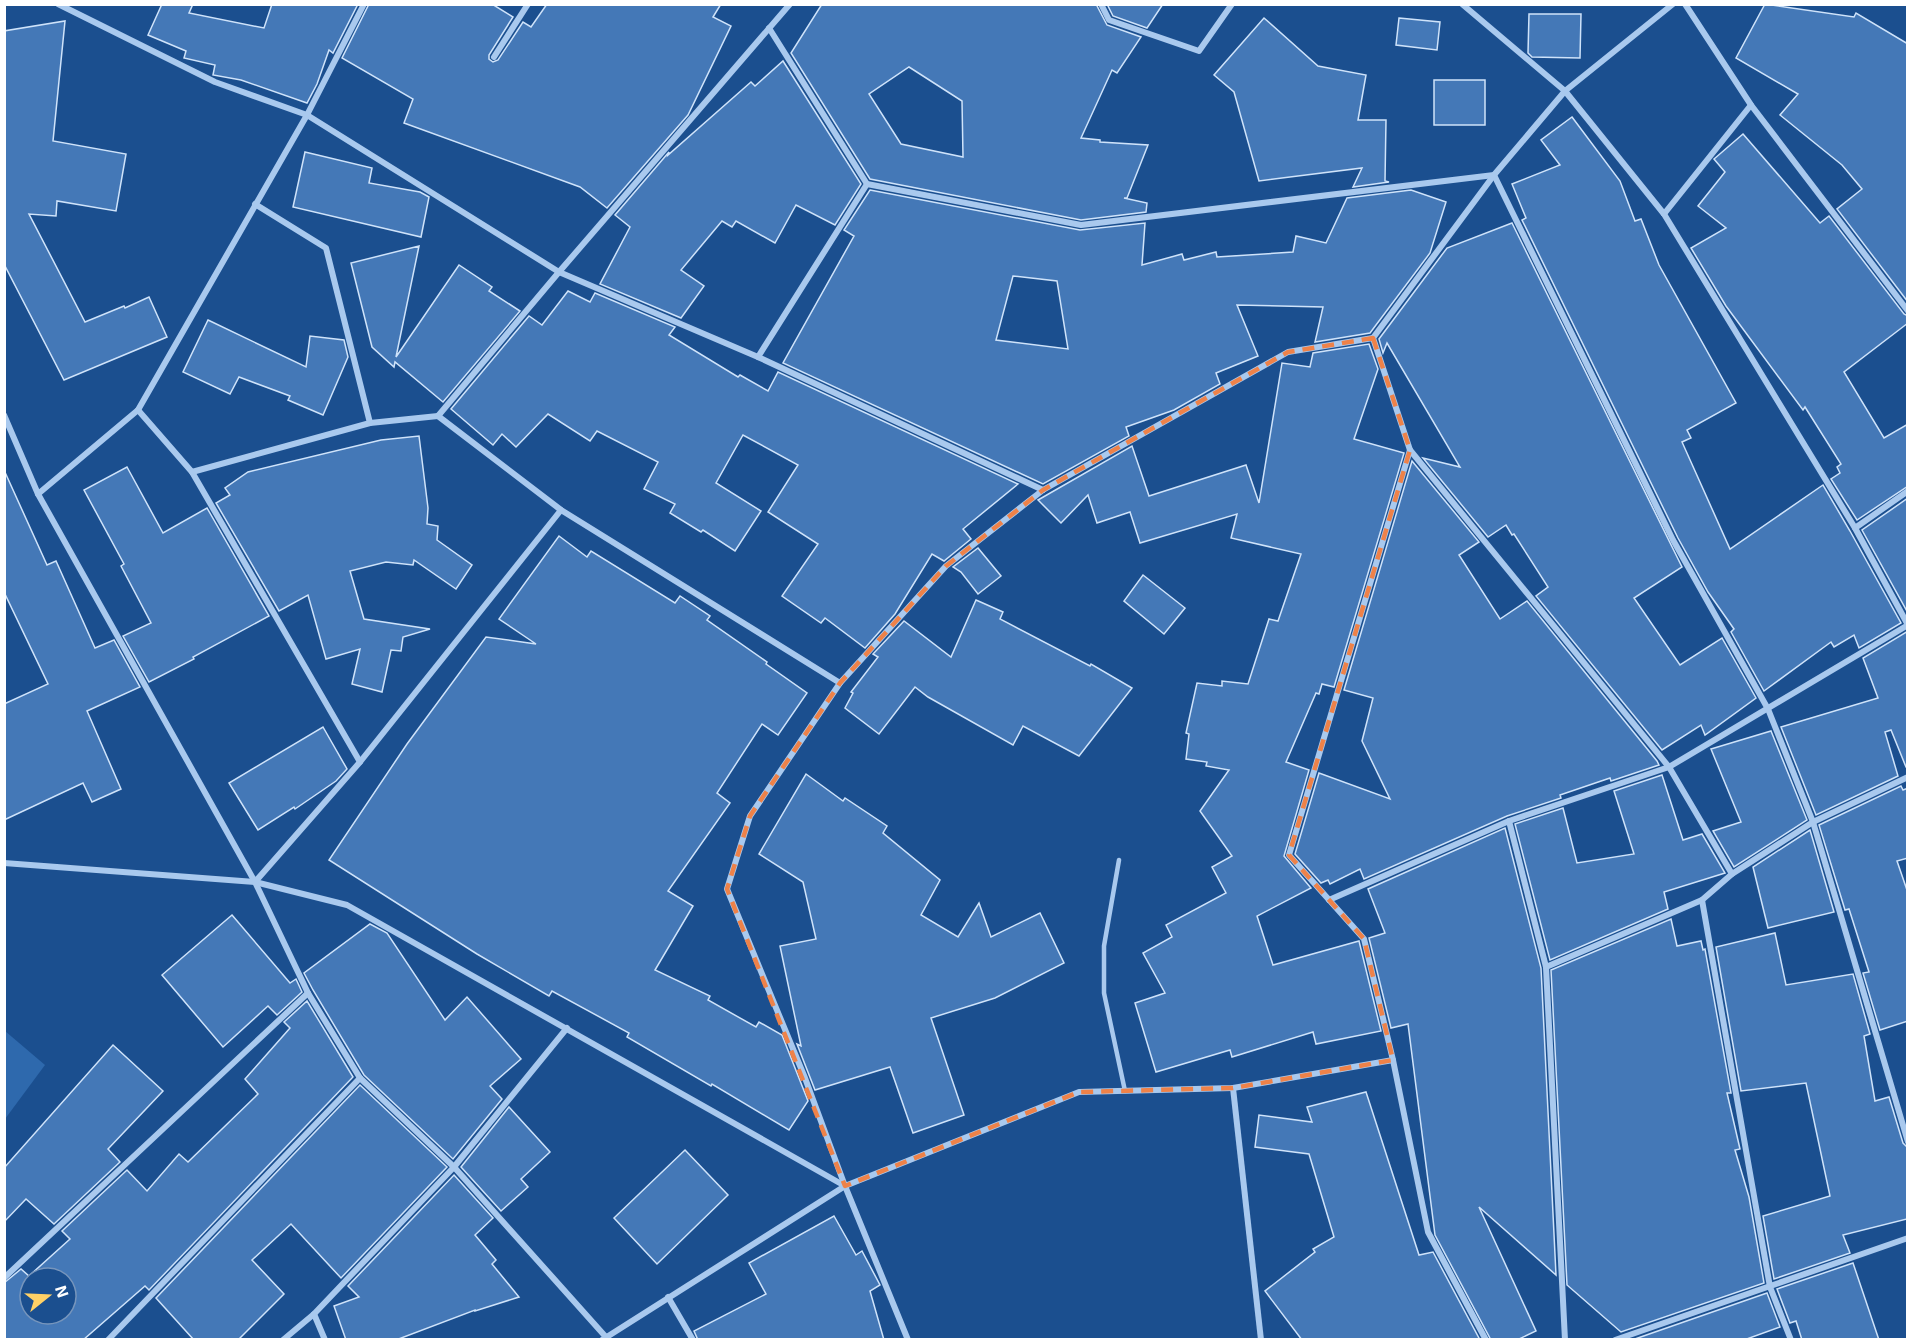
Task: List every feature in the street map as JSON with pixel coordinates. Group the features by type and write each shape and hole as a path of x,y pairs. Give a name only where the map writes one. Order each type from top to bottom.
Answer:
{"street":[{"path":"58,4 215,82 307,115 559,272 758,357 1042,490"},
{"path":"38,494 138,410 307,115 364,4"},
{"path":"494,57 528,4"},
{"path":"438,416 790,4"},
{"path":"1101,4 1109,20 1199,51 1232,4"},
{"path":"1329,900 1509,821 1669,767 1908,625 1855,528 1664,213 1565,91 1462,4"},
{"path":"909,1340 845,1186 806,1078 727,889 750,816 840,683 946,566 1042,490 1288,352 1373,338 1494,175 1565,91 1673,4"},
{"path":"1685,4 1751,105 1908,311"},
{"path":"769,28 867,184 1081,225 1494,175"},
{"path":"1664,213 1751,105"},
{"path":"1494,175 1672,540 1768,709 1813,822 1908,1142"},
{"path":"758,357 867,184"},
{"path":"255,204 326,248 370,423"},
{"path":"1373,338 1410,450 1669,767 1732,874"},
{"path":"138,410 192,471 360,762"},
{"path":"4,415 38,494 255,882 308,993 360,1078 454,1167 604,1338 845,1186 1079,1092 1233,1088 1393,1060"},
{"path":"192,471 370,423 438,416 561,510 840,683"},
{"path":"1410,450 1289,855 1364,939 1393,1060 1428,1232 1486,1340"},
{"path":"1855,528 1908,491"},
{"path":"255,882 360,762 561,510"},
{"path":"1546,967 1702,900 1732,874 1813,822 1908,777"},
{"path":"1509,821 1546,967 1565,1340"},
{"path":"4,863 255,882 347,904 845,1186"},
{"path":"1702,900 1770,1287 1791,1340"},
{"path":"4,1278 308,993"},
{"path":"283,1340 314,1314 454,1167 567,1028"},
{"path":"108,1340 360,1078"},
{"path":"1233,1088 1261,1340"},
{"path":"1616,1340 1908,1238"},
{"path":"668,1297 693,1340"},
{"path":"314,1314 325,1340"}],"lane":[{"path":"1119,860 1104,946 1104,993 1125,1091"}],"highlighted area":[{"path":"1373,338 1410,450 1289,855 1364,939 1393,1060 1233,1088 1079,1092 845,1186 727,889 750,816 840,683 946,566 1043,490 1288,352"}],"shaded area":[{"path":"5,1031 45,1065 5,1119"}],"building":[{"path":"162,4 193,4 189,13 264,28 272,4 358,4 333,53 329,50 317,84 307,103 241,80 213,75 215,65 184,58 186,51 148,35"},
{"path":"369,4 492,4 513,17 489,55 489,59 493,62 498,60 523,22 531,27 547,4 721,4 713,17 731,26 688,115 607,208 580,187 404,123 413,99 342,58"},
{"path":"822,4 1096,4 1107,25 1141,37 1117,73 1112,70 1081,138 1100,140 1100,142 1148,145 1127,198 1124,198 1147,203 1146,212 1081,220 870,179 791,53","holes":["909,67 962,101 963,157 901,144 869,94"]},
{"path":"1107,4 1163,4 1147,28 1113,16"},
{"path":"1765,4 1854,17 1856,13 1908,44 1908,302 1837,209 1862,189 1842,165 1780,115 1798,94 1736,58"},
{"path":"1529,14 1581,14 1580,58 1532,57 1528,53"},
{"path":"1264,18 1318,66 1366,75 1358,120 1386,120 1385,181 1389,182 1353,187 1362,168 1259,181 1234,92 1214,75"},
{"path":"1399,18 1440,22 1437,50 1396,45"},
{"path":"65,21 53,141 126,154 116,211 57,201 56,216 29,214 85,322 149,297 167,337 64,380 4,264 4,31"},
{"path":"783,61 861,184 835,225 796,205 775,243 736,221 732,227 722,221 681,270 704,286 681,318 600,284 630,227 615,215 669,152 668,155 751,82 755,86"},
{"path":"1434,80 1485,80 1485,125 1434,125"},
{"path":"1572,117 1620,181 1635,221 1641,219 1659,265 1736,403 1687,430 1691,438 1682,442 1730,549 1823,485 1901,623 1859,648 1854,635 1834,647 1831,642 1764,691 1731,632 1734,629 1708,592 1678,538 1522,220 1526,218 1512,184 1560,165 1541,140"},
{"path":"1743,134 1820,223 1829,216 1904,314 1908,316 1908,323 1844,372 1884,438 1908,424 1908,486 1857,520 1831,479 1840,473 1837,467 1841,464 1805,407 1803,410 1726,306 1691,248 1726,228 1698,206 1725,172 1714,159"},
{"path":"305,152 372,168 369,183 420,192 429,197 421,237 293,207"},
{"path":"870,190 1080,230 1145,223 1142,265 1182,254 1184,260 1216,252 1217,257 1293,252 1296,236 1326,243 1347,198 1411,190 1446,202 1430,253 1370,333 1315,342 1323,307 1237,305 1258,356 1216,373 1220,384 1174,410 1126,427 1129,436 1043,484 783,363 854,236 844,230","holes":["1013,276 1057,281 1068,349 996,340"]},
{"path":"1512,223 1682,567 1634,598 1680,665 1722,638 1756,698 1705,735 1701,725 1662,750 1536,596 1548,587 1514,534 1512,535 1506,525 1488,537 1423,458 1460,467 1387,343 1383,353 1379,339 1447,248"},
{"path":"419,246 396,357 459,265 492,287 489,291 520,311 443,402 395,362 394,367 372,347 351,263"},
{"path":"568,291 590,302 595,293 675,327 669,335 738,377 740,375 768,391 778,372 1018,484 963,529 971,539 944,561 932,554 895,614 865,648 825,618 821,623 782,596 818,544 768,512 798,465 743,435 716,483 761,511 735,551 703,530 701,532 670,513 675,504 644,489 658,462 597,431 590,441 548,414 516,447 502,434 493,445 451,409 529,316 542,325"},
{"path":"208,320 306,367 310,336 344,340 348,357 323,415 288,400 290,396 239,377 230,394 183,372"},
{"path":"1369,344 1378,369 1354,439 1404,453 1334,687 1322,684 1319,694 1316,693 1286,762 1309,770 1284,856 1311,888 1257,916 1273,965 1359,941 1381,1031 1316,1044 1313,1032 1232,1057 1230,1050 1156,1072 1135,1003 1165,993 1143,953 1172,937 1166,925 1226,893 1212,867 1232,856 1200,811 1229,770 1206,766 1207,762 1186,759 1189,734 1186,733 1197,683 1222,686 1222,681 1248,684 1269,619 1278,621 1301,554 1231,538 1237,514 1140,543 1130,512 1097,523 1088,495 1061,523 1038,500 1132,446 1149,496 1246,465 1259,503 1282,363 1310,367 1313,353"},
{"path":"419,436 428,508 427,524 438,526 437,540 472,565 456,589 414,560 413,565 386,562 350,571 364,619 430,629 403,637 401,651 391,650 382,692 352,684 360,649 326,659 308,595 279,611 216,503 230,495 225,488 248,472 381,440"},
{"path":"1412,461 1479,542 1459,555 1500,619 1527,601 1659,765 1560,795 1561,798 1507,816 1364,879 1360,869 1330,884 1328,880 1321,883 1295,854 1319,773 1390,799 1362,741 1373,698 1344,690"},
{"path":"127,467 163,533 207,508 269,616 149,682 123,636 151,623 121,566 124,564 84,490"},
{"path":"4,470 47,565 56,561 95,648 114,640 140,687 87,711 121,789 92,802 83,783 4,820 4,704 48,684 4,592"},
{"path":"1908,498 1908,613 1862,530"},
{"path":"559,536 587,557 591,551 675,603 680,596 710,616 707,620 807,693 778,735 762,724 717,793 730,803 668,891 693,906 655,970 710,996 708,1000 756,1027 759,1022 782,1035 808,1101 789,1130 627,1037 629,1033 552,991 549,996 477,954 329,860 407,744 486,637 536,644 499,619"},
{"path":"978,548 1001,576 978,594 961,572 953,567"},
{"path":"1143,575 1185,608 1164,634 1124,601"},
{"path":"976,600 1003,612 1000,619 1090,666 1091,664 1132,688 1079,756 1023,726 1013,745 928,697 915,687 879,734 845,708 853,693 851,692 878,657 873,654 904,621 951,657"},
{"path":"1908,631 1908,767 1906,767 1891,730 1885,732 1898,776 1816,815 1781,727 1878,698 1863,658"},
{"path":"323,727 347,769 336,781 295,809 294,807 258,830 229,783"},
{"path":"1771,731 1807,820 1734,867 1713,831 1741,822 1711,749"},
{"path":"806,774 843,801 845,798 887,826 883,833 940,880 921,915 958,937 979,903 991,937 1040,913 1064,963 995,998 931,1018 964,1115 913,1133 890,1067 815,1090 797,1044 801,1046 780,946 816,939 803,882 759,854"},
{"path":"1662,775 1683,840 1702,834 1725,873 1664,892 1668,909 1550,960 1515,824 1563,808 1577,863 1634,854 1614,791"},
{"path":"1901,786 1903,790 1908,788 1908,858 1897,861 1908,893 1908,1021 1880,1030 1863,973 1869,972 1849,909 1845,910 1819,825"},
{"path":"1505,828 1541,968 1556,1275 1479,1207 1536,1331 1517,1340 1491,1340 1435,1235 1408,1024 1391,1028 1369,938 1385,933 1368,889"},
{"path":"1810,830 1834,912 1768,928 1753,867"},
{"path":"232,915 290,983 296,979 302,992 277,1015 268,1006 223,1047 162,975"},
{"path":"1671,919 1677,946 1701,941 1703,950 1705,949 1731,1093 1727,1093 1740,1149 1735,1150 1749,1197 1764,1283 1621,1332 1567,1285 1551,970"},
{"path":"370,924 387,933 445,1020 467,997 521,1059 490,1086 502,1099 453,1159 364,1075 304,973"},
{"path":"1775,933 1786,985 1853,974 1870,1034 1864,1036 1875,1101 1889,1097 1903,1143 1907,1147 1907,1219 1843,1235 1850,1253 1774,1279 1763,1216 1830,1196 1806,1083 1741,1091 1716,947"},
{"path":"307,1001 353,1077 149,1290 145,1286 83,1340 4,1340 4,1283 18,1271 18,1326 78,1326 78,1266 40,1266 70,1239 62,1231 127,1170 147,1191 179,1154 188,1162 258,1094 245,1079 290,1028 284,1022"},
{"path":"113,1045 163,1091 108,1149 120,1162 54,1224 26,1199 4,1222 4,1168"},
{"path":"360,1085 447,1167 341,1278 291,1224 252,1260 284,1294 238,1340 194,1340 156,1298"},
{"path":"1366,1092 1419,1255 1433,1252 1480,1340 1302,1340 1265,1291 1315,1252 1313,1249 1334,1237 1309,1154 1255,1147 1259,1115 1312,1122 1307,1107"},
{"path":"509,1107 550,1152 521,1179 528,1187 501,1211 461,1167"},
{"path":"685,1150 728,1195 657,1264 614,1218"},
{"path":"454,1175 493,1218 475,1235 496,1260 492,1264 519,1297 475,1310 396,1340 346,1340 334,1306 359,1297 348,1286"},
{"path":"834,1216 856,1255 862,1251 880,1285 870,1291 884,1340 698,1340 694,1331 766,1294 749,1263"},
{"path":"1853,1263 1879,1340 1802,1340 1796,1321 1790,1323 1777,1289"},
{"path":"1767,1293 1780,1327 1744,1340 1632,1340"}]}
